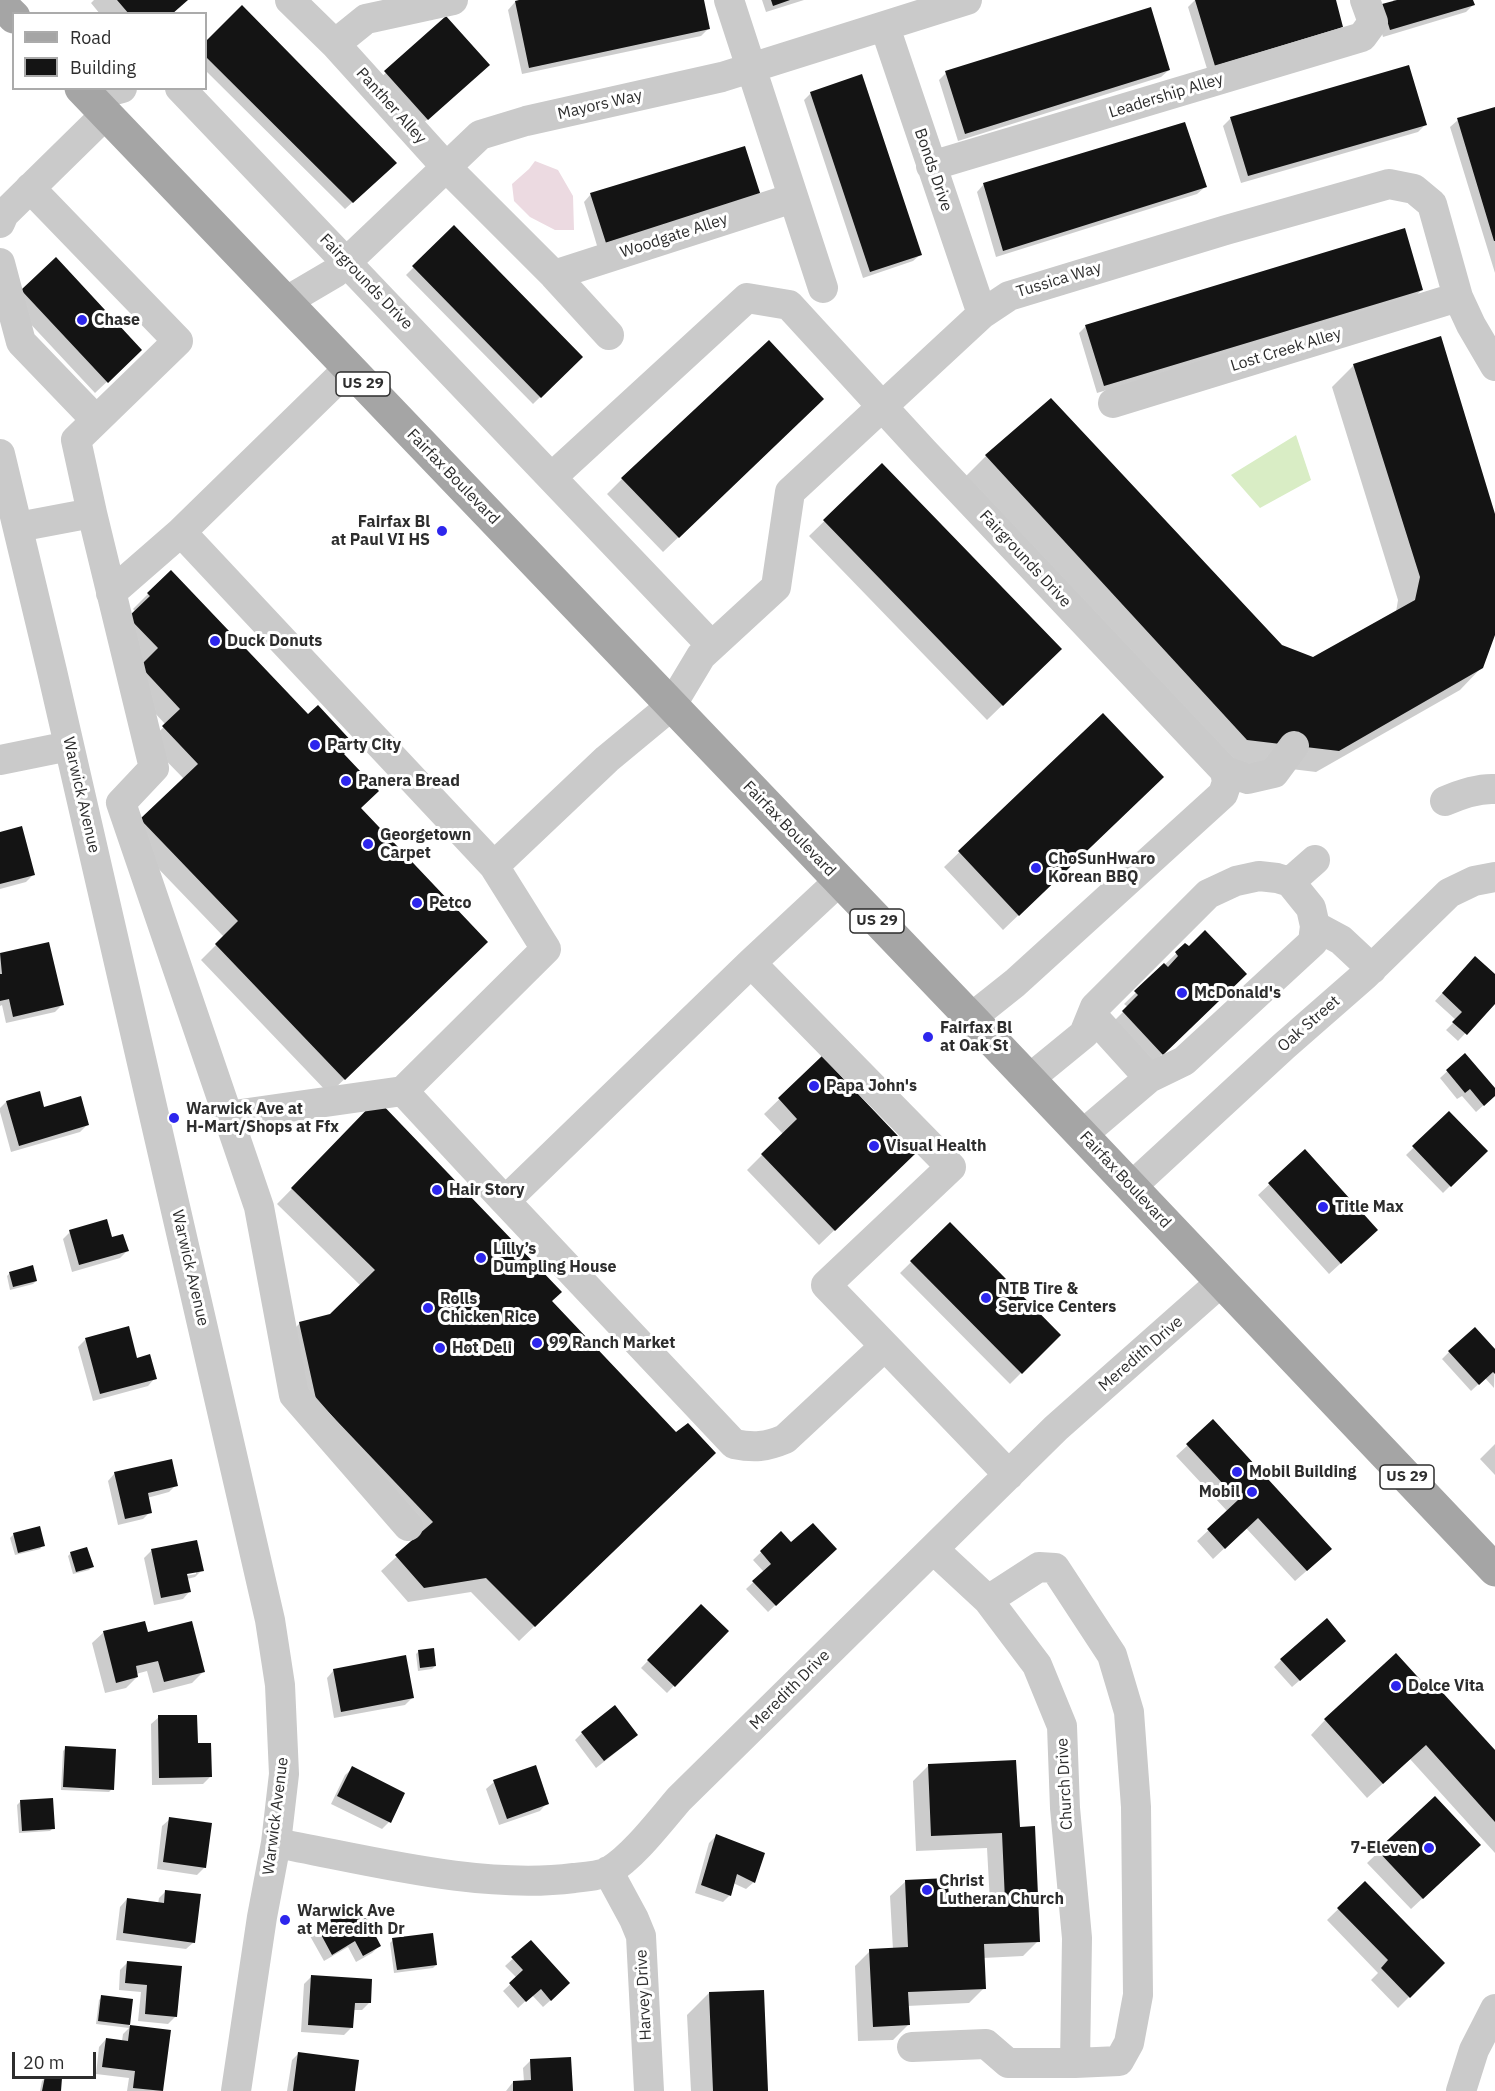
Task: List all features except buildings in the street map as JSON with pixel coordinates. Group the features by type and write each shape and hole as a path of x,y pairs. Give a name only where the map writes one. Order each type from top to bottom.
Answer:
{"main road":[{"path":"0,3 12,15"},
{"name":"Fairfax Boulevard","path":"100,97 285,302 971,1018 1495,1570"}],"street":[{"name":"Panther Alley","path":"290,0 335,44 447,168"},
{"path":"335,44 366,19 453,0"},
{"path":"729,0 823,288"},
{"name":"Mayors Way","path":"285,302 336,272 480,135 526,122 722,77 967,0"},
{"name":"Leadership Alley","path":"931,166 1362,37 1373,22 1365,0"},
{"name":"Bonds Drive","path":"885,27 982,314"},
{"name":"Fairgrounds Drive","path":"182,90 711,645"},
{"path":"0,223 4,214 30,188 100,97"},
{"path":"447,168 554,275 609,335"},
{"name":"Tussica Way","path":"494,866 607,759 671,706 701,656 776,587 790,492 982,314 1009,296 1226,230 1389,184 1414,189 1432,204 1458,297 1495,366"},
{"path":"30,188 178,341 76,440 154,768 121,803 259,1207 294,1395 408,1526"},
{"name":"Woodgate Alley","path":"554,275 793,198"},
{"path":"0,263 21,342 96,420"},
{"name":"Lost Creek Alley","path":"1113,403 1458,297"},
{"name":"Fairgrounds Drive","path":"552,477 747,298 789,305 882,408 1225,771"},
{"path":"111,593 181,532 348,368"},
{"name":"Warwick Avenue","path":"0,454 270,1620 280,1684 284,1774 276,1843 262,1917 236,2091"},
{"path":"18,527 92,513"},
{"path":"181,532 494,866 546,949 404,1091 227,1116"},
{"path":"0,760 69,746"},
{"path":"971,1018 1015,983 1223,794 1227,782 1225,771 1248,779 1274,773 1294,746"},
{"path":"1445,801 1460,795 1495,789"},
{"path":"1290,882 1315,860"},
{"path":"1029,1079 1084,1035 1095,1007 1208,894 1236,881 1258,876 1290,882 1311,908 1315,926 1313,942 1184,1061 1149,1078 1082,1135"},
{"name":"Oak Street","path":"1131,1187 1284,1046 1372,969 1449,893 1474,881 1495,878"},
{"path":"505,1201 839,881"},
{"path":"1315,926 1341,940 1372,969"},
{"path":"751,963 951,1167 826,1285 1009,1475"},
{"path":"1092,1016 1149,1078"},
{"path":"404,1091 734,1444 751,1447 771,1445 785,1439 885,1347"},
{"name":"Meredith Drive","path":"276,1843 487,1879 561,1880 608,1871 638,1846 679,1799 1056,1428 1221,1282"},
{"name":"Church Drive","path":"933,1549 988,1600 1037,1665 1062,1726 1065,1808 1077,1938 1075,2063"},
{"path":"912,2048 986,2044 1008,2062 1075,2063 1119,2061 1130,2043 1138,1995 1136,1807 1129,1712 1112,1655 1055,1568 1039,1567 988,1600"},
{"name":"Harvey Drive","path":"608,1871 641,1936 649,2091"},
{"path":"1461,2091 1474,2050 1495,2010"}],"shaded area":[{"path":"535,161 558,170 573,196 574,230 555,230 530,217 514,201 512,184"},
{"path":"1296,435 1311,480 1260,508 1231,475"}],"place":[{"name":"Chase","path":"82,320"},
{"name":"Fairfax Bl at Paul VI HS","path":"442,531"},
{"name":"Duck Donuts","path":"215,641"},
{"name":"Party City","path":"315,745"},
{"name":"Panera Bread","path":"346,781"},
{"name":"Georgetown Carpet","path":"368,844"},
{"name":"ChoSunHwaro Korean BBQ","path":"1036,868"},
{"name":"Petco","path":"417,903"},
{"name":"McDonald's","path":"1182,993"},
{"name":"Fairfax Bl at Oak St","path":"928,1037"},
{"name":"Papa John's","path":"814,1086"},
{"name":"Warwick Ave at H-Mart/Shops at Ffx","path":"174,1118"},
{"name":"Visual Health","path":"874,1146"},
{"name":"Hair Story","path":"437,1190"},
{"name":"Title Max","path":"1323,1207"},
{"name":"Lilly’s Dumpling House","path":"481,1258"},
{"name":"NTB Tire & Service Centers","path":"986,1298"},
{"name":"Rolls Chicken Rice","path":"428,1308"},
{"name":"99 Ranch Market","path":"537,1343"},
{"name":"Hot Deli","path":"440,1348"},
{"name":"Mobil Building","path":"1237,1472"},
{"name":"Mobil","path":"1252,1492"},
{"name":"Dolce Vita","path":"1396,1686"},
{"name":"7-Eleven","path":"1429,1848"},
{"name":"Christ Lutheran Church","path":"927,1890"},
{"name":"Warwick Ave at Meredith Dr","path":"285,1920"}]}
